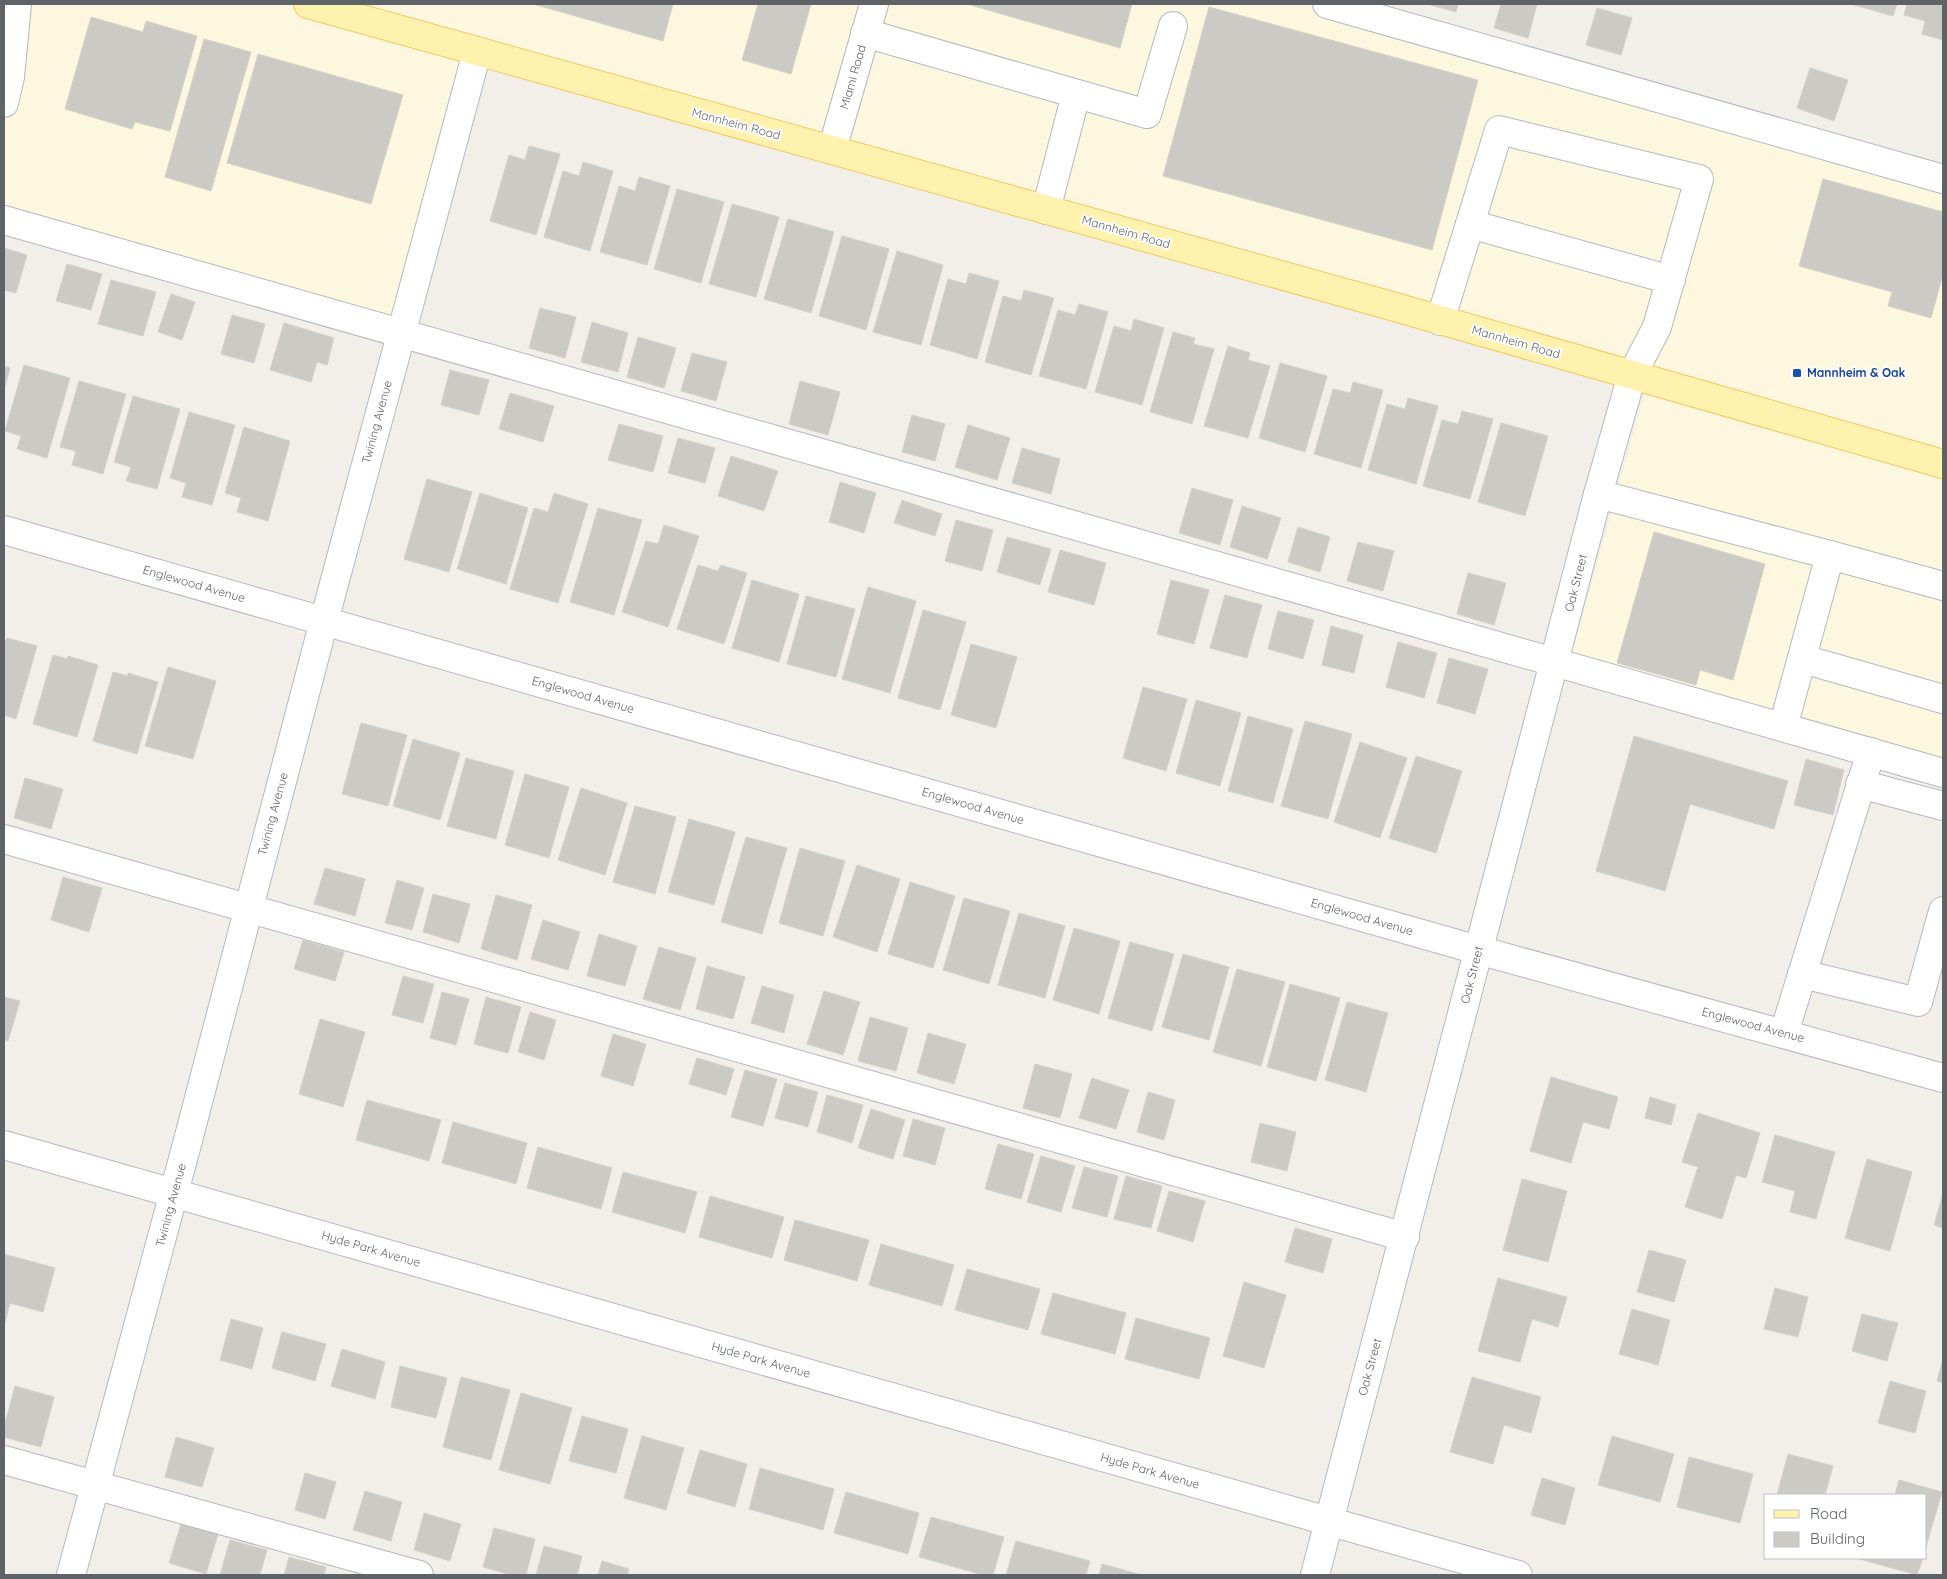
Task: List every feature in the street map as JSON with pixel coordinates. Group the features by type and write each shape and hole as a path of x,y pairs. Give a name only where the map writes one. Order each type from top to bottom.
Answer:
{"main road":[{"name":"Mannheim Road","path":"308,4 1632,375 1942,458"}],"street":[{"path":"4,103 10,77 8,47 17,4"},
{"name":"Miami Road","path":"832,150 874,4"},
{"path":"1327,4 1943,179"},
{"path":"865,33 1147,114 1172,26"},
{"name":"Twining Avenue","path":"72,1575 324,621 477,52"},
{"path":"1046,210 1076,94"},
{"name":"Oak Street","path":"1315,1575 1598,494 1632,375 1657,327 1699,179 1499,130 1470,224"},
{"path":"4,220 1943,772"},
{"path":"1440,320 1470,224 1671,280"},
{"path":"1598,494 1943,586"},
{"name":"Englewood Avenue","path":"4,530 1478,950 1943,1078"},
{"path":"1783,727 1830,555"},
{"path":"1802,659 1943,698"},
{"path":"1784,1033 1871,752"},
{"path":"1860,784 1943,806"},
{"path":"4,838 1405,1237"},
{"path":"1802,974 1918,1002 1943,912"},
{"name":"Hyde Park Avenue","path":"4,1144 1518,1575"},
{"path":"4,1460 419,1575"}],"shaded area":[{"path":"4,4 293,4 483,59 414,337 4,223"},
{"path":"352,4 867,4 827,143"},
{"path":"882,4 1374,4 1943,165 1943,461 844,146"},
{"path":"1647,385 1943,471 1943,766 1570,660"}],"building":[{"path":"533,4 673,4 663,41"},
{"path":"758,4 811,4 791,74 742,60"},
{"path":"967,4 1132,4 1120,48"},
{"path":"1427,4 1458,4 1456,12"},
{"path":"1501,4 1537,4 1528,38 1494,28"},
{"path":"1851,4 1897,4 1893,16"},
{"path":"1907,4 1943,4 1943,40 1922,34 1925,21 1904,15"},
{"path":"1209,7 1478,80 1432,250 1163,176"},
{"path":"1597,8 1632,18 1621,55 1586,45"},
{"path":"91,17 143,32 146,21 197,36 170,131 135,122 132,129 65,109"},
{"path":"204,39 251,52 211,191 165,177"},
{"path":"258,54 403,95 371,204 227,163"},
{"path":"1810,68 1848,80 1834,121 1797,108"},
{"path":"529,146 560,154 536,235 490,221 509,155 525,160"},
{"path":"583,162 613,171 590,251 544,237 563,171 579,176"},
{"path":"639,177 670,186 647,265 600,252 619,186 635,191"},
{"path":"1823,179 1943,212 1943,274 1931,318 1888,306 1892,292 1799,266"},
{"path":"677,189 724,202 701,283 654,269"},
{"path":"732,204 779,217 756,297 709,284"},
{"path":"788,219 834,232 811,313 764,299"},
{"path":"842,236 889,249 866,330 819,316"},
{"path":"4,248 27,255 16,293 4,290"},
{"path":"897,251 943,265 921,345 873,332"},
{"path":"67,264 102,274 91,310 56,301"},
{"path":"969,273 999,281 977,359 930,345 948,279 966,284"},
{"path":"111,280 156,292 143,336 98,324"},
{"path":"1024,290 1054,298 1031,375 985,362 1003,296 1021,301"},
{"path":"171,294 195,302 182,340 158,332"},
{"path":"1079,304 1108,312 1086,389 1039,376 1058,310 1075,315"},
{"path":"540,308 576,317 565,358 529,348"},
{"path":"232,315 265,324 254,363 221,354"},
{"path":"1134,319 1164,328 1142,405 1095,392 1114,326 1131,331"},
{"path":"592,322 628,333 618,372 581,362"},
{"path":"284,323 334,338 327,365 317,362 311,382 270,370"},
{"path":"1173,332 1195,338 1193,344 1214,349 1192,424 1150,412"},
{"path":"638,337 676,348 664,388 627,377"},
{"path":"1228,346 1250,353 1248,360 1270,366 1248,438 1204,426"},
{"path":"692,353 727,362 716,401 681,391"},
{"path":"1280,363 1327,376 1305,452 1259,438"},
{"path":"24,365 70,378 47,458 17,449 21,436 5,431"},
{"path":"4,366 10,368 4,390"},
{"path":"450,370 489,380 479,415 441,405"},
{"path":"79,381 126,394 103,474 72,465 76,451 60,447"},
{"path":"800,381 840,392 828,435 789,424"},
{"path":"1353,382 1383,390 1361,468 1314,454 1333,389 1350,393"},
{"path":"510,393 554,406 543,442 499,429"},
{"path":"133,396 180,409 157,489 126,481 131,467 114,462"},
{"path":"1408,398 1438,406 1416,484 1368,470 1387,404 1405,409"},
{"path":"1462,411 1493,419 1470,499 1423,486 1442,420 1458,424"},
{"path":"189,412 235,425 212,505 182,497 186,483 170,478"},
{"path":"912,415 945,424 935,461 902,452"},
{"path":"1501,423 1548,436 1525,516 1478,502"},
{"path":"619,424 663,436 653,472 608,460"},
{"path":"968,425 1010,438 997,480 955,467"},
{"path":"244,427 290,441 268,521 237,512 241,498 225,493"},
{"path":"678,438 715,448 705,483 668,473"},
{"path":"1022,448 1060,459 1051,494 1012,483"},
{"path":"731,456 778,471 764,511 718,496"},
{"path":"427,479 472,492 449,572 404,559"},
{"path":"840,482 876,493 864,533 829,522"},
{"path":"1192,488 1233,500 1220,545 1179,533"},
{"path":"480,493 528,508 506,584 457,569"},
{"path":"554,493 588,504 558,603 510,589 534,508 548,512"},
{"path":"902,500 942,514 935,536 894,523"},
{"path":"1242,506 1281,518 1267,559 1230,547"},
{"path":"598,508 642,520 614,615 570,602"},
{"path":"956,520 993,530 982,571 945,561"},
{"path":"664,525 699,536 668,627 622,612 646,541 658,544"},
{"path":"1298,527 1330,537 1320,572 1288,562"},
{"path":"1654,532 1765,564 1733,680 1700,670 1696,685 1617,663"},
{"path":"1007,537 1051,549 1040,585 997,572"},
{"path":"1358,542 1394,551 1383,591 1347,581"},
{"path":"1060,550 1106,563 1094,605 1048,592"},
{"path":"698,565 718,571 721,565 747,573 724,644 677,629"},
{"path":"1468,573 1506,583 1494,625 1457,614"},
{"path":"752,580 799,594 779,662 732,648"},
{"path":"1171,580 1209,590 1194,644 1157,634"},
{"path":"868,587 916,601 890,693 842,679"},
{"path":"1225,595 1262,605 1247,658 1210,648"},
{"path":"806,596 855,609 836,677 787,664"},
{"path":"923,610 966,622 940,710 898,698"},
{"path":"1278,611 1314,620 1303,659 1268,649"},
{"path":"1331,626 1363,635 1354,673 1322,665"},
{"path":"7,638 37,646 16,719 4,715 4,640"},
{"path":"1398,642 1437,653 1424,698 1386,687"},
{"path":"971,644 1017,657 996,728 951,715"},
{"path":"53,655 67,659 68,656 98,665 77,737 33,724"},
{"path":"1449,658 1488,669 1475,714 1437,703"},
{"path":"168,667 216,681 193,759 145,746"},
{"path":"113,672 128,676 128,673 158,682 137,754 93,741"},
{"path":"1143,687 1187,699 1166,771 1123,758"},
{"path":"1196,700 1241,713 1220,786 1176,773"},
{"path":"1248,716 1293,729 1273,803 1228,791"},
{"path":"1305,721 1352,734 1328,819 1281,806"},
{"path":"361,723 407,735 388,806 342,794"},
{"path":"1634,736 1788,781 1774,829 1690,804 1665,891 1596,871"},
{"path":"413,739 460,753 440,820 393,806"},
{"path":"1360,742 1407,758 1380,838 1334,822"},
{"path":"1416,756 1462,771 1436,853 1389,838"},
{"path":"466,758 514,771 496,839 447,826"},
{"path":"1806,759 1844,770 1833,815 1794,805"},
{"path":"525,774 569,787 549,858 505,845"},
{"path":"25,778 63,789 51,829 14,818"},
{"path":"581,788 627,803 605,875 558,860"},
{"path":"635,806 676,817 655,894 613,882"},
{"path":"689,819 735,832 714,905 668,892"},
{"path":"746,837 787,848 762,934 721,922"},
{"path":"800,848 845,861 823,936 779,923"},
{"path":"857,865 900,879 877,952 833,937"},
{"path":"325,868 365,879 355,916 314,904"},
{"path":"63,877 102,888 89,932 51,920"},
{"path":"397,880 424,888 412,930 385,923"},
{"path":"910,882 955,896 933,968 888,954"},
{"path":"433,894 470,904 459,943 423,932"},
{"path":"496,895 532,905 517,960 481,949"},
{"path":"964,898 1010,911 989,984 943,970"},
{"path":"1019,913 1065,926 1045,998 998,985"},
{"path":"543,920 580,932 568,970 531,959"},
{"path":"1074,928 1120,941 1099,1014 1053,1000"},
{"path":"599,934 637,946 625,986 587,976"},
{"path":"303,940 344,952 335,981 294,969"},
{"path":"1130,942 1174,954 1152,1031 1108,1018"},
{"path":"659,947 696,958 680,1010 643,999"},
{"path":"1183,954 1229,967 1209,1040 1162,1027"},
{"path":"707,966 745,977 733,1019 696,1009"},
{"path":"1237,969 1285,982 1261,1066 1213,1052"},
{"path":"403,976 434,984 423,1023 392,1015"},
{"path":"1290,984 1340,998 1316,1081 1267,1067"},
{"path":"762,986 794,995 784,1033 751,1023"},
{"path":"824,991 860,1002 843,1055 807,1044"},
{"path":"442,992 469,999 456,1045 430,1038"},
{"path":"4,997 20,1001 8,1041 4,1040"},
{"path":"486,997 521,1007 508,1053 474,1044"},
{"path":"1347,1002 1388,1013 1366,1092 1325,1080"},
{"path":"530,1012 556,1020 544,1060 518,1052"},
{"path":"870,1017 908,1028 896,1071 858,1061"},
{"path":"320,1019 365,1032 343,1107 299,1094"},
{"path":"928,1033 966,1044 954,1084 917,1073"},
{"path":"613,1034 646,1044 633,1086 601,1076"},
{"path":"697,1058 734,1069 726,1095 689,1084"},
{"path":"1035,1064 1072,1074 1060,1118 1023,1108"},
{"path":"745,1070 777,1079 763,1126 731,1117"},
{"path":"1551,1077 1618,1097 1609,1129 1583,1122 1571,1163 1530,1151"},
{"path":"1092,1078 1129,1090 1116,1129 1079,1118"},
{"path":"785,1083 818,1092 808,1127 775,1118"},
{"path":"1148,1092 1175,1100 1164,1140 1137,1132"},
{"path":"827,1095 863,1105 852,1143 817,1132"},
{"path":"1650,1097 1676,1105 1671,1125 1645,1118"},
{"path":"367,1100 441,1120 429,1161 356,1140"},
{"path":"871,1109 905,1120 893,1159 858,1148"},
{"path":"1698,1113 1760,1133 1746,1178 1736,1175 1722,1219 1685,1207 1698,1167 1682,1162"},
{"path":"913,1119 945,1128 935,1165 903,1156"},
{"path":"453,1122 527,1143 516,1184 442,1163"},
{"path":"1260,1123 1296,1132 1287,1171 1251,1162"},
{"path":"1775,1135 1835,1152 1816,1219 1790,1212 1795,1191 1762,1182"},
{"path":"998,1144 1034,1154 1021,1199 985,1189"},
{"path":"538,1147 612,1168 601,1209 527,1188"},
{"path":"1041,1156 1075,1166 1061,1212 1027,1202"},
{"path":"1867,1159 1912,1172 1890,1251 1845,1238"},
{"path":"1084,1167 1118,1176 1107,1217 1072,1208"},
{"path":"623,1172 697,1192 685,1233 612,1212"},
{"path":"1126,1176 1162,1186 1151,1228 1114,1219"},
{"path":"1522,1179 1567,1191 1548,1262 1503,1250"},
{"path":"1169,1191 1205,1201 1193,1242 1157,1231"},
{"path":"1943,1194 1943,1228 1934,1225"},
{"path":"710,1196 784,1217 772,1258 699,1237"},
{"path":"795,1220 869,1240 857,1281 784,1260"},
{"path":"1295,1228 1332,1239 1323,1273 1285,1262"},
{"path":"881,1244 954,1265 942,1306 869,1285"},
{"path":"1649,1250 1686,1260 1674,1302 1637,1292"},
{"path":"4,1254 55,1268 43,1312 10,1303 4,1326"},
{"path":"967,1269 1040,1289 1028,1330 955,1310"},
{"path":"1498,1278 1567,1297 1558,1327 1532,1319 1520,1362 1478,1351"},
{"path":"1244,1282 1286,1295 1264,1368 1223,1356"},
{"path":"1775,1288 1808,1297 1798,1337 1764,1329"},
{"path":"1053,1293 1126,1313 1115,1354 1041,1334"},
{"path":"1632,1309 1670,1320 1658,1365 1619,1354"},
{"path":"1862,1314 1898,1323 1887,1361 1852,1351"},
{"path":"1136,1318 1210,1338 1199,1379 1125,1359"},
{"path":"231,1319 263,1328 252,1369 220,1360"},
{"path":"282,1332 326,1344 315,1381 272,1368"},
{"path":"342,1349 385,1362 375,1399 331,1386"},
{"path":"1943,1359 1943,1383 1937,1381"},
{"path":"400,1366 447,1378 436,1418 391,1407"},
{"path":"461,1377 510,1390 491,1460 443,1447"},
{"path":"1472,1377 1541,1397 1531,1433 1504,1425 1493,1464 1450,1452"},
{"path":"1890,1381 1926,1391 1915,1433 1878,1423"},
{"path":"15,1386 54,1397 41,1447 4,1437 4,1427"},
{"path":"521,1393 572,1408 550,1484 499,1470"},
{"path":"582,1416 628,1429 616,1473 569,1461"},
{"path":"642,1436 684,1448 666,1510 624,1498"},
{"path":"1612,1436 1674,1454 1660,1502 1598,1485"},
{"path":"176,1437 214,1448 202,1487 165,1477"},
{"path":"700,1450 747,1464 735,1507 687,1493"},
{"path":"1788,1454 1833,1466 1825,1494 1777,1494"},
{"path":"1689,1457 1753,1474 1740,1523 1677,1507"},
{"path":"760,1468 834,1489 823,1530 749,1509"},
{"path":"305,1473 336,1482 325,1519 295,1510"},
{"path":"1542,1478 1575,1488 1565,1525 1531,1515"},
{"path":"1899,1480 1942,1492 1927,1544 1927,1494 1895,1494"},
{"path":"365,1491 402,1502 391,1541 353,1530"},
{"path":"846,1492 919,1513 908,1554 834,1533"},
{"path":"424,1513 461,1524 450,1561 414,1550"},
{"path":"931,1517 1004,1537 993,1575 983,1575 919,1557"},
{"path":"181,1524 218,1534 206,1574 169,1563"},
{"path":"494,1528 535,1539 526,1575 511,1575 483,1567"},
{"path":"230,1540 267,1550 260,1575 220,1575"},
{"path":"1016,1541 1090,1561 1086,1575 1006,1575"},
{"path":"544,1546 582,1556 577,1575 536,1575"},
{"path":"289,1557 326,1567 324,1575 284,1575"},
{"path":"1860,1559 1923,1559 1917,1575"},
{"path":"602,1561 629,1569 627,1575 598,1575"},
{"path":"1102,1564 1142,1575 1099,1575"}],"place":[{"name":"Mannheim & Oak","path":"1797,373"}]}
